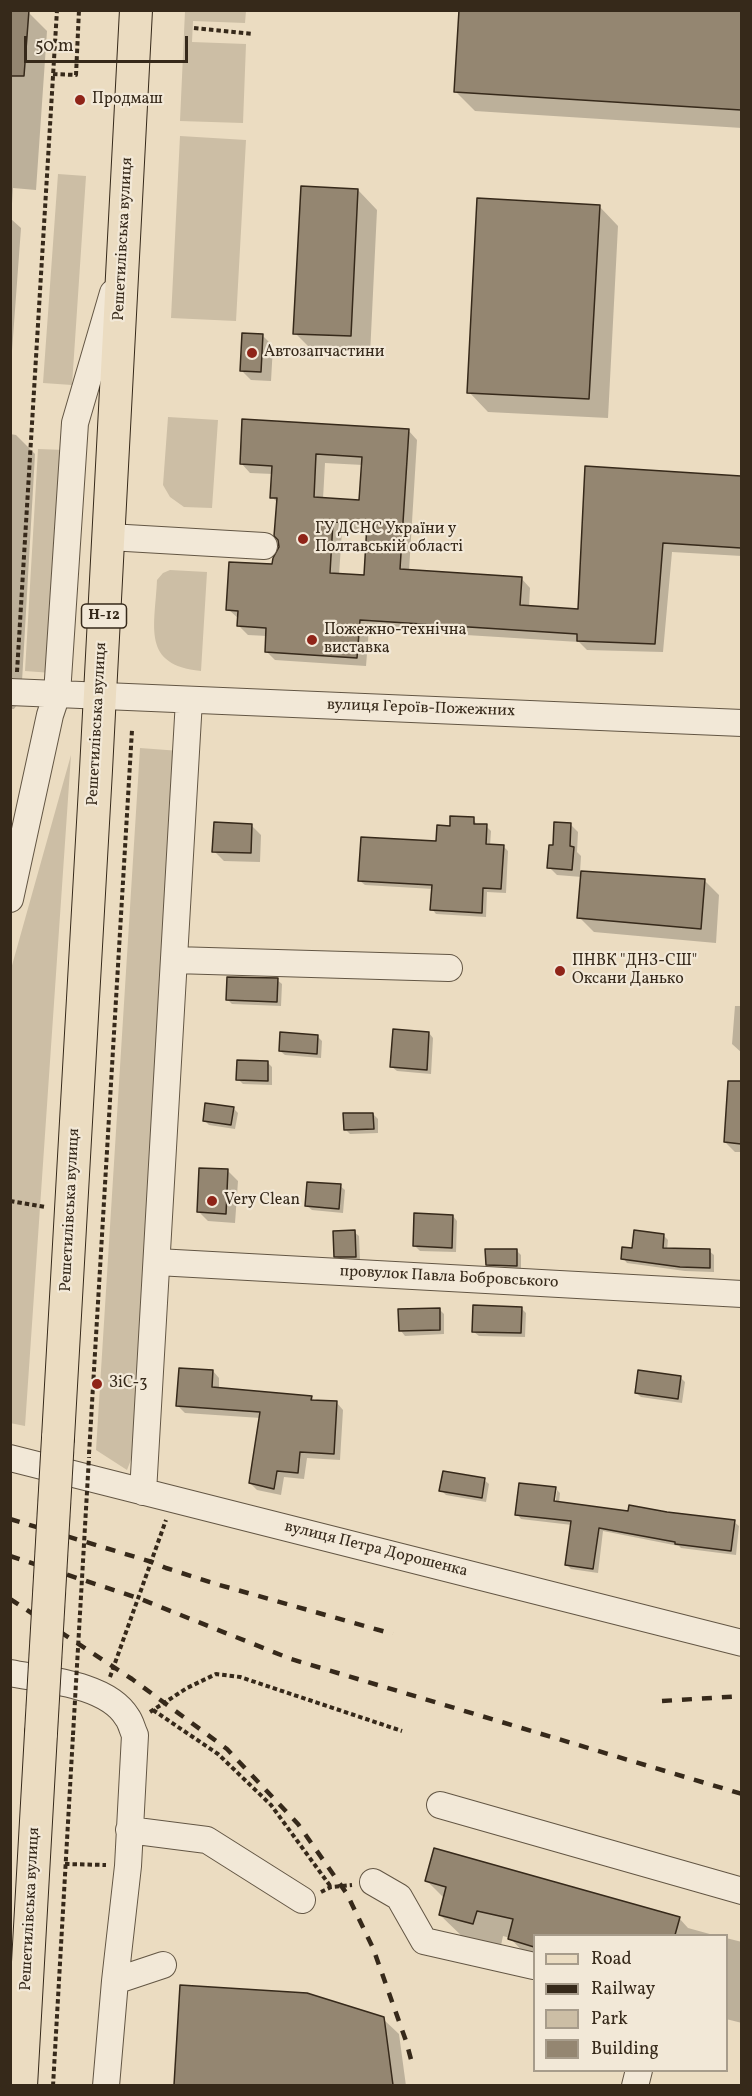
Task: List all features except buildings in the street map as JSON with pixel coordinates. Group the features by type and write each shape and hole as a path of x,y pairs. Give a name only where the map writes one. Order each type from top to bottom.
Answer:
{"main road":[{"name":"Решетилівська вулиця","path":"21,2085 109,537 136,10"}],"street":[{"path":"10,899 50,715 57,694 75,423 123,257"},
{"path":"109,537 264,546"},
{"name":"вулиця Героїв-Пожежних","path":"13,692 741,723"},
{"path":"143,1492 189,699"},
{"path":"174,960 449,968"},
{"name":"провулок Павла Бобровського","path":"157,1262 741,1294"},
{"name":"вулиця Петра Дорошенка","path":"10,1458 741,1643"},
{"path":"10,1672 91,1690 103,1696 127,1716 135,1735 128,1866 106,2085"},
{"path":"440,1805 741,1891"},
{"path":"129,1830 207,1840 302,1900"},
{"path":"373,1882 399,1897 424,1941 533,1966"},
{"path":"115,1981 163,1965"}],"path":[{"path":"13,692 57,10"},
{"path":"53,74 76,75 79,10"},
{"path":"194,28 253,33"},
{"path":"52,2085 132,730"},
{"path":"10,1202 47,1207"},
{"path":"103,1696 174,1499"},
{"path":"135,1735 147,1713 187,1688 216,1674 240,1677 402,1731"},
{"path":"153,1710 218,1754 271,1805 331,1887"},
{"path":"65,1864 128,1866"},
{"path":"302,1900 331,1887 373,1882"}],"green space":[{"path":"185,11 246,11 245,23 193,21 192,42 246,44 243,123 180,121"},
{"path":"180,136 246,140 236,321 171,318"},
{"path":"58,174 86,176 72,385 43,383"},
{"path":"168,417 218,420 212,508 184,507 170,497 163,485"},
{"path":"38,449 65,450 52,673 25,671"},
{"path":"170,570 207,572 201,671 182,667 169,661 160,652 156,641 154,628 157,580 163,573"},
{"path":"140,748 180,751 132,1457 127,1470 96,1450"},
{"path":"71,755 25,1426 10,1423 11,969"}],"railway":[{"path":"10,1519 216,1584 393,1634"},
{"path":"10,1556 138,1598 291,1659 742,1794"},
{"path":"10,1599 132,1679 227,1749 298,1824 347,1894 373,1948 412,2063"},
{"path":"662,1701 742,1696"}],"place":[{"name":"Продмаш","path":"80,100"},
{"name":"Автозапчастини","path":"252,353"},
{"name":"ГУ ДСНС України у Полтавській області","path":"303,539"},
{"name":"Пожежно-технічна виставка","path":"312,640"},
{"name":"ПНВК \"ДНЗ-СШ\" Оксани Данько","path":"560,971"},
{"name":"Very Clean","path":"212,1201"},
{"name":"ЗіС-3","path":"97,1384"}]}
